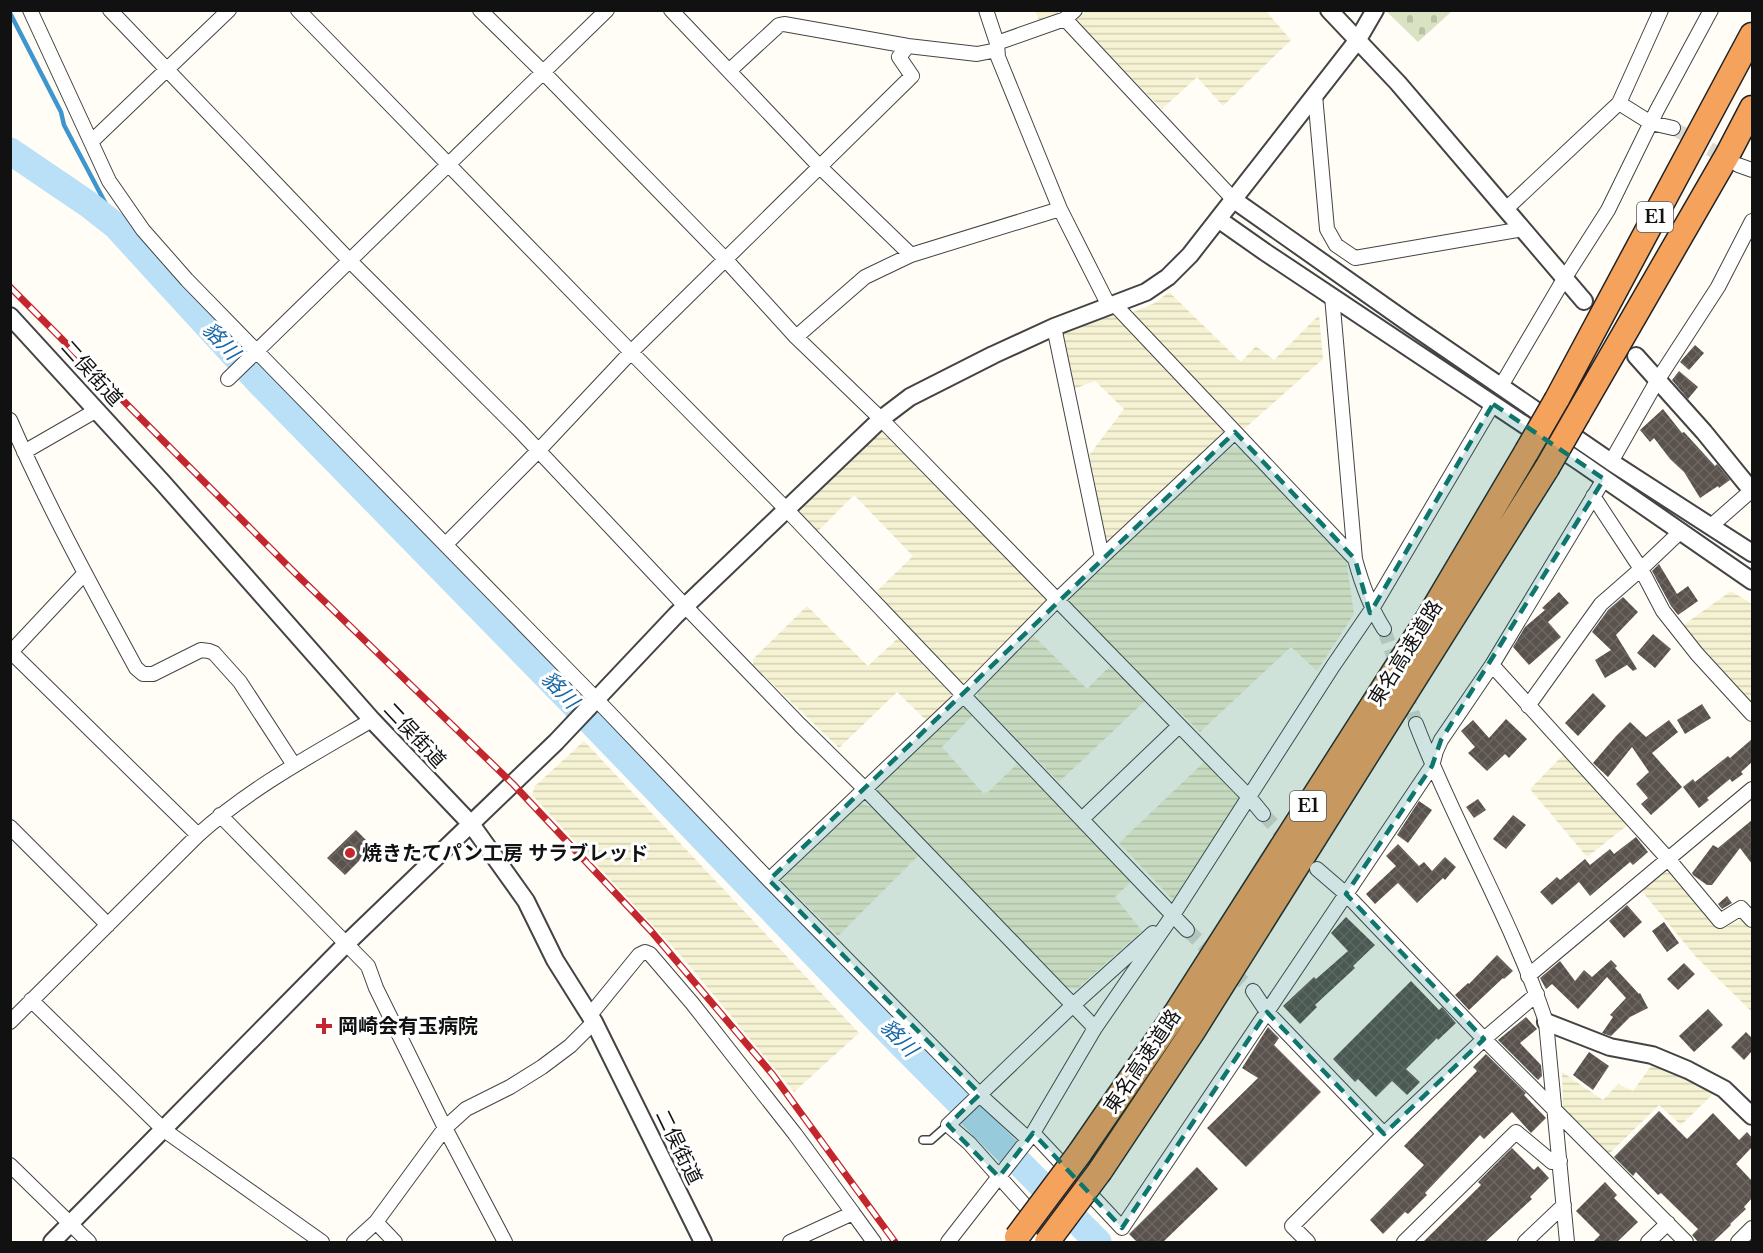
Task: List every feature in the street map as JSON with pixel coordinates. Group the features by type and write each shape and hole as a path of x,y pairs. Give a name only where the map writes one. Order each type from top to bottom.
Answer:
{"highway":[{"name":"東名高速道路","path":"1015,1240 1079,1154 1176,1013 1420,630 1557,399 1752,35"},
{"name":"東名高速道路","path":"1047,1242 1100,1171 1193,1032 1547,468 1728,154 1752,108"}],"street":[{"path":"30,10 109,181 143,230 187,280 980,1094 1030,1137 1122,1228 1432,765 1441,740 1492,664 1604,478"},
{"path":"110,10 349,260 538,450 800,725 866,789 1095,1028"},
{"path":"91,142 229,10"},
{"path":"298,10 965,694 1082,819 1170,919 1187,930"},
{"path":"480,10 726,260 796,337 881,419 1263,814"},
{"path":"228,378 450,165 607,10"},
{"path":"671,10 820,168 911,255"},
{"path":"986,10 998,57 1060,209 1112,305 1355,559"},
{"path":"1329,10 1398,83 1584,301"},
{"path":"52,1242 346,944 570,728 686,606 881,419 910,397 945,378 1054,327 1146,292 1168,277 1190,255 1234,200 1357,41 1375,10"},
{"path":"1506,209 1619,103 1661,10"},
{"path":"1501,386 1608,210 1711,10"},
{"path":"729,71 779,25 908,46 977,54 1070,15 1234,200 1611,462 1752,553"},
{"path":"446,544 631,352 912,76 899,57 908,46"},
{"path":"1315,95 1327,229 1336,245 1355,258 1523,229"},
{"path":"1619,103 1651,123 1673,128"},
{"path":"1738,165 1752,170"},
{"path":"796,337 865,277 911,255 1060,209"},
{"path":"1218,219 1604,478 1752,581"},
{"path":"1611,462 1657,381 1718,287 1752,220"},
{"path":"1332,296 1355,559 1364,590 1384,629"},
{"name":"二俣街道","path":"10,316 97,410 372,720 471,824 526,901 555,960 592,1018 703,1242"},
{"path":"1054,327 1102,556"},
{"path":"1636,357 1704,432 1752,491 1711,526"},
{"path":"948,1242 1030,1137 1095,1028 1170,919 1372,609 1493,404"},
{"path":"24,452 97,410"},
{"path":"10,420 85,573 136,668 143,674 153,674 201,650 214,653 240,682 294,765"},
{"path":"769,879 965,694 1102,556 1234,432"},
{"path":"1593,496 1641,569 1664,611 1697,654 1752,714"},
{"path":"1528,706 1601,603 1680,532"},
{"path":"85,573 11,652 198,835"},
{"path":"1492,664 1669,860 1720,921 1741,908 1752,920"},
{"path":"10,1022 220,815 294,765 372,720"},
{"path":"1416,724 1432,765 1509,926 1546,1022 1567,1242"},
{"path":"1082,819 1179,726"},
{"path":"1528,976 1752,789"},
{"path":"220,815 368,966 376,988 445,1128 505,1242"},
{"path":"10,827 108,925"},
{"path":"1317,869 1346,894 1484,1039 1686,1242"},
{"path":"1058,1242 951,1123 1072,1006 1170,919"},
{"path":"354,1242 376,1222 445,1128 466,1109 542,1068 570,1046 639,955 645,952 650,954 692,1003 795,1134 874,1242"},
{"path":"1253,992 1268,1012 1384,1134"},
{"path":"1308,1242 1292,1226 1484,1039 1537,994"},
{"path":"31,1000 164,1130 322,1242"},
{"path":"1546,1022 1610,1047 1652,1055 1688,1070 1724,1089 1752,1116"},
{"path":"1404,1242 1516,1132 1552,1162 1560,1161"},
{"path":"10,1165 89,1242"},
{"path":"1525,1242 1564,1205"},
{"path":"790,1242 853,1213"},
{"path":"376,1222 395,1242"},
{"path":"1648,1242 1668,1223"},
{"path":"1738,1242 1752,1228"}],"lane":[{"path":"923,1140 936,1137 951,1123"}],"highlighted area":[{"path":"1493,404 1604,479 1441,740 1432,766 1346,894 1484,1039 1384,1134 1267,1012 1122,1228 1033,1133 999,1177 948,1125 980,1094 769,880 1235,432 1355,559 1370,613"}],"shaded area":[{"path":"1035,11 1067,11 1039,20"},
{"path":"1086,11 1266,11 1291,40 1223,106 1197,77 1162,109 1075,21"},
{"path":"1169,292 1241,362 1256,346 1274,360 1319,315 1323,359 1244,429 1131,313 1155,303"},
{"path":"1114,315 1226,430 1226,436 1107,548 1087,458 1124,409 1095,381 1071,390 1060,338 1064,333"},
{"path":"885,432 1047,600 1046,606 967,683 961,683 874,594 913,556 854,495 817,532 796,512 875,434"},
{"path":"1231,447 1241,448 1346,557 1354,614 1317,671 1291,647 1200,732 1066,603 1067,597"},
{"path":"1731,591 1752,604 1752,703 1682,626"},
{"path":"807,606 868,666 898,638 953,693 952,700 928,722 897,692 839,748 753,665 753,659"},
{"path":"1033,635 1087,689 1111,665 1145,701 1059,782 977,698 980,686"},
{"path":"968,707 974,714 942,747 983,793 988,792 1017,764 1133,880 1115,897 1142,931 1077,989 1066,987 878,793 878,787 957,709"},
{"path":"584,741 859,1033 794,1092 683,958 532,795 535,786"},
{"path":"1564,754 1629,824 1587,857 1530,789"},
{"path":"1204,762 1239,799 1173,900 1119,843"},
{"path":"861,804 873,807 920,854 838,936 781,880"},
{"path":"1663,872 1672,872 1722,929 1742,919 1752,930 1752,1012 1696,957 1640,889"},
{"path":"1654,1062 1693,1080 1713,1094 1681,1125 1659,1105 1609,1154 1583,1126 1563,1109 1562,1072 1603,1100 1618,1084 1633,1091"}],"green space":[{"path":"1386,11 1452,11 1418,42"}],"building":[{"path":"1695,345 1704,353 1689,370 1680,362"},
{"path":"1679,371 1698,387 1688,399 1672,380"},
{"path":"1663,409 1682,433 1684,432 1715,466 1717,464 1730,480 1700,498 1684,472 1670,459 1654,438 1650,442 1640,430"},
{"path":"1659,564 1677,594 1688,586 1698,601 1678,615 1652,571"},
{"path":"1559,592 1569,603 1548,622 1561,637 1529,665 1513,647 1525,627 1545,610 1542,608"},
{"path":"1623,597 1638,612 1616,635 1637,669 1633,671 1627,665 1605,678 1595,660 1611,650 1592,632 1608,610"},
{"path":"1653,634 1671,649 1655,668 1637,653"},
{"path":"1593,693 1606,706 1578,736 1565,723"},
{"path":"1702,704 1711,718 1685,734 1677,720"},
{"path":"1506,719 1527,739 1509,758 1505,754 1487,771 1468,753 1475,747 1461,731 1473,720 1489,738"},
{"path":"1669,720 1678,732 1652,753 1682,787 1651,815 1641,804 1648,798 1636,784 1649,772 1632,747 1608,777 1593,763 1630,722 1646,737"},
{"path":"1752,739 1752,762 1741,772 1743,774 1732,782 1730,779 1707,798 1709,800 1699,808 1683,787 1693,779 1695,782 1728,756 1730,758"},
{"path":"1478,799 1486,810 1474,818 1466,807"},
{"path":"1419,801 1432,810 1408,843 1397,835"},
{"path":"1513,815 1526,825 1506,849 1493,839"},
{"path":"1752,820 1752,864 1740,848 1712,885 1707,885 1693,875 1692,873 1713,845 1718,848"},
{"name":"焼きたてパン工房 サラブレッド","path":"356,830 373,847 345,875 327,858"},
{"path":"1636,837 1648,852 1633,865 1630,862 1590,896 1579,882 1552,905 1540,892 1557,877 1560,880 1585,859 1590,865 1610,849 1614,854"},
{"path":"1398,844 1419,866 1424,862 1432,871 1445,857 1456,867 1445,880 1443,878 1417,903 1398,883 1375,904 1366,894 1396,866 1386,856"},
{"path":"1727,896 1732,903 1722,909 1718,904"},
{"path":"1627,905 1642,922 1624,938 1609,921"},
{"path":"1346,917 1375,945 1353,966 1355,968 1315,1005 1317,1007 1300,1024 1283,1006 1314,977 1316,979 1348,951 1331,933"},
{"path":"1664,922 1679,943 1667,952 1652,931"},
{"path":"1497,955 1513,971 1469,1010 1455,995"},
{"path":"1611,960 1617,966 1615,968 1640,993 1648,1008 1630,1017 1611,1036 1602,1033 1613,1017 1610,1015 1626,998 1607,977 1578,1009 1552,984 1546,989 1540,978 1560,961 1575,981 1584,970 1592,977"},
{"path":"1684,963 1695,974 1678,990 1667,979"},
{"path":"1411,981 1439,1010 1442,1007 1456,1023 1438,1040 1437,1038 1406,1069 1420,1082 1407,1095 1392,1081 1376,1097 1358,1079 1355,1082 1333,1059"},
{"path":"1708,1009 1723,1025 1694,1052 1679,1036"},
{"path":"1526,1017 1537,1029 1520,1043 1541,1065 1542,1076 1538,1080 1498,1040"},
{"path":"1268,1027 1279,1038 1274,1045 1321,1092 1246,1167 1207,1128 1258,1078 1242,1068"},
{"path":"1746,1032 1752,1038 1752,1051 1744,1060 1731,1047"},
{"path":"1589,1052 1609,1066 1593,1090 1573,1075"},
{"path":"1486,1054 1526,1093 1524,1095 1546,1118 1531,1133 1512,1112 1484,1139 1480,1135 1425,1193 1427,1195 1408,1214 1405,1212 1383,1234 1370,1220 1424,1165 1404,1146 1477,1071 1473,1067"},
{"path":"1659,1111 1687,1139 1713,1113 1739,1140 1747,1132 1752,1138 1752,1147 1736,1164 1752,1181 1752,1198 1744,1207 1746,1209 1713,1242 1698,1242 1692,1235 1698,1229 1661,1193 1658,1195 1636,1172 1633,1176 1614,1157"},
{"path":"1512,1148 1534,1170 1538,1166 1549,1178 1530,1197 1532,1199 1485,1242 1423,1242 1481,1185 1478,1182"},
{"path":"1197,1167 1218,1189 1163,1242 1137,1242 1129,1234"},
{"path":"1605,1182 1617,1195 1614,1198 1638,1222 1617,1242 1593,1242 1600,1235 1576,1211"}],"waterway":[{"path":"10,13 116,226"},
{"name":"貉川","path":"10,151 116,226 258,381 600,731 900,1043 1098,1242"}],"tunnel":[{"path":"1673,128 1731,161"},
{"path":"1384,629 1397,668"},
{"path":"1406,692 1416,724"},
{"path":"1263,814 1290,842"},
{"path":"1187,930 1253,991"}],"railway":[{"path":"10,287 292,570 513,784 651,931 773,1075 895,1242"}],"place":[{"name":"焼きたてパン工房 サラブレッド","path":"350,853"},
{"name":"岡崎会有玉病院","path":"324,1026"}]}
